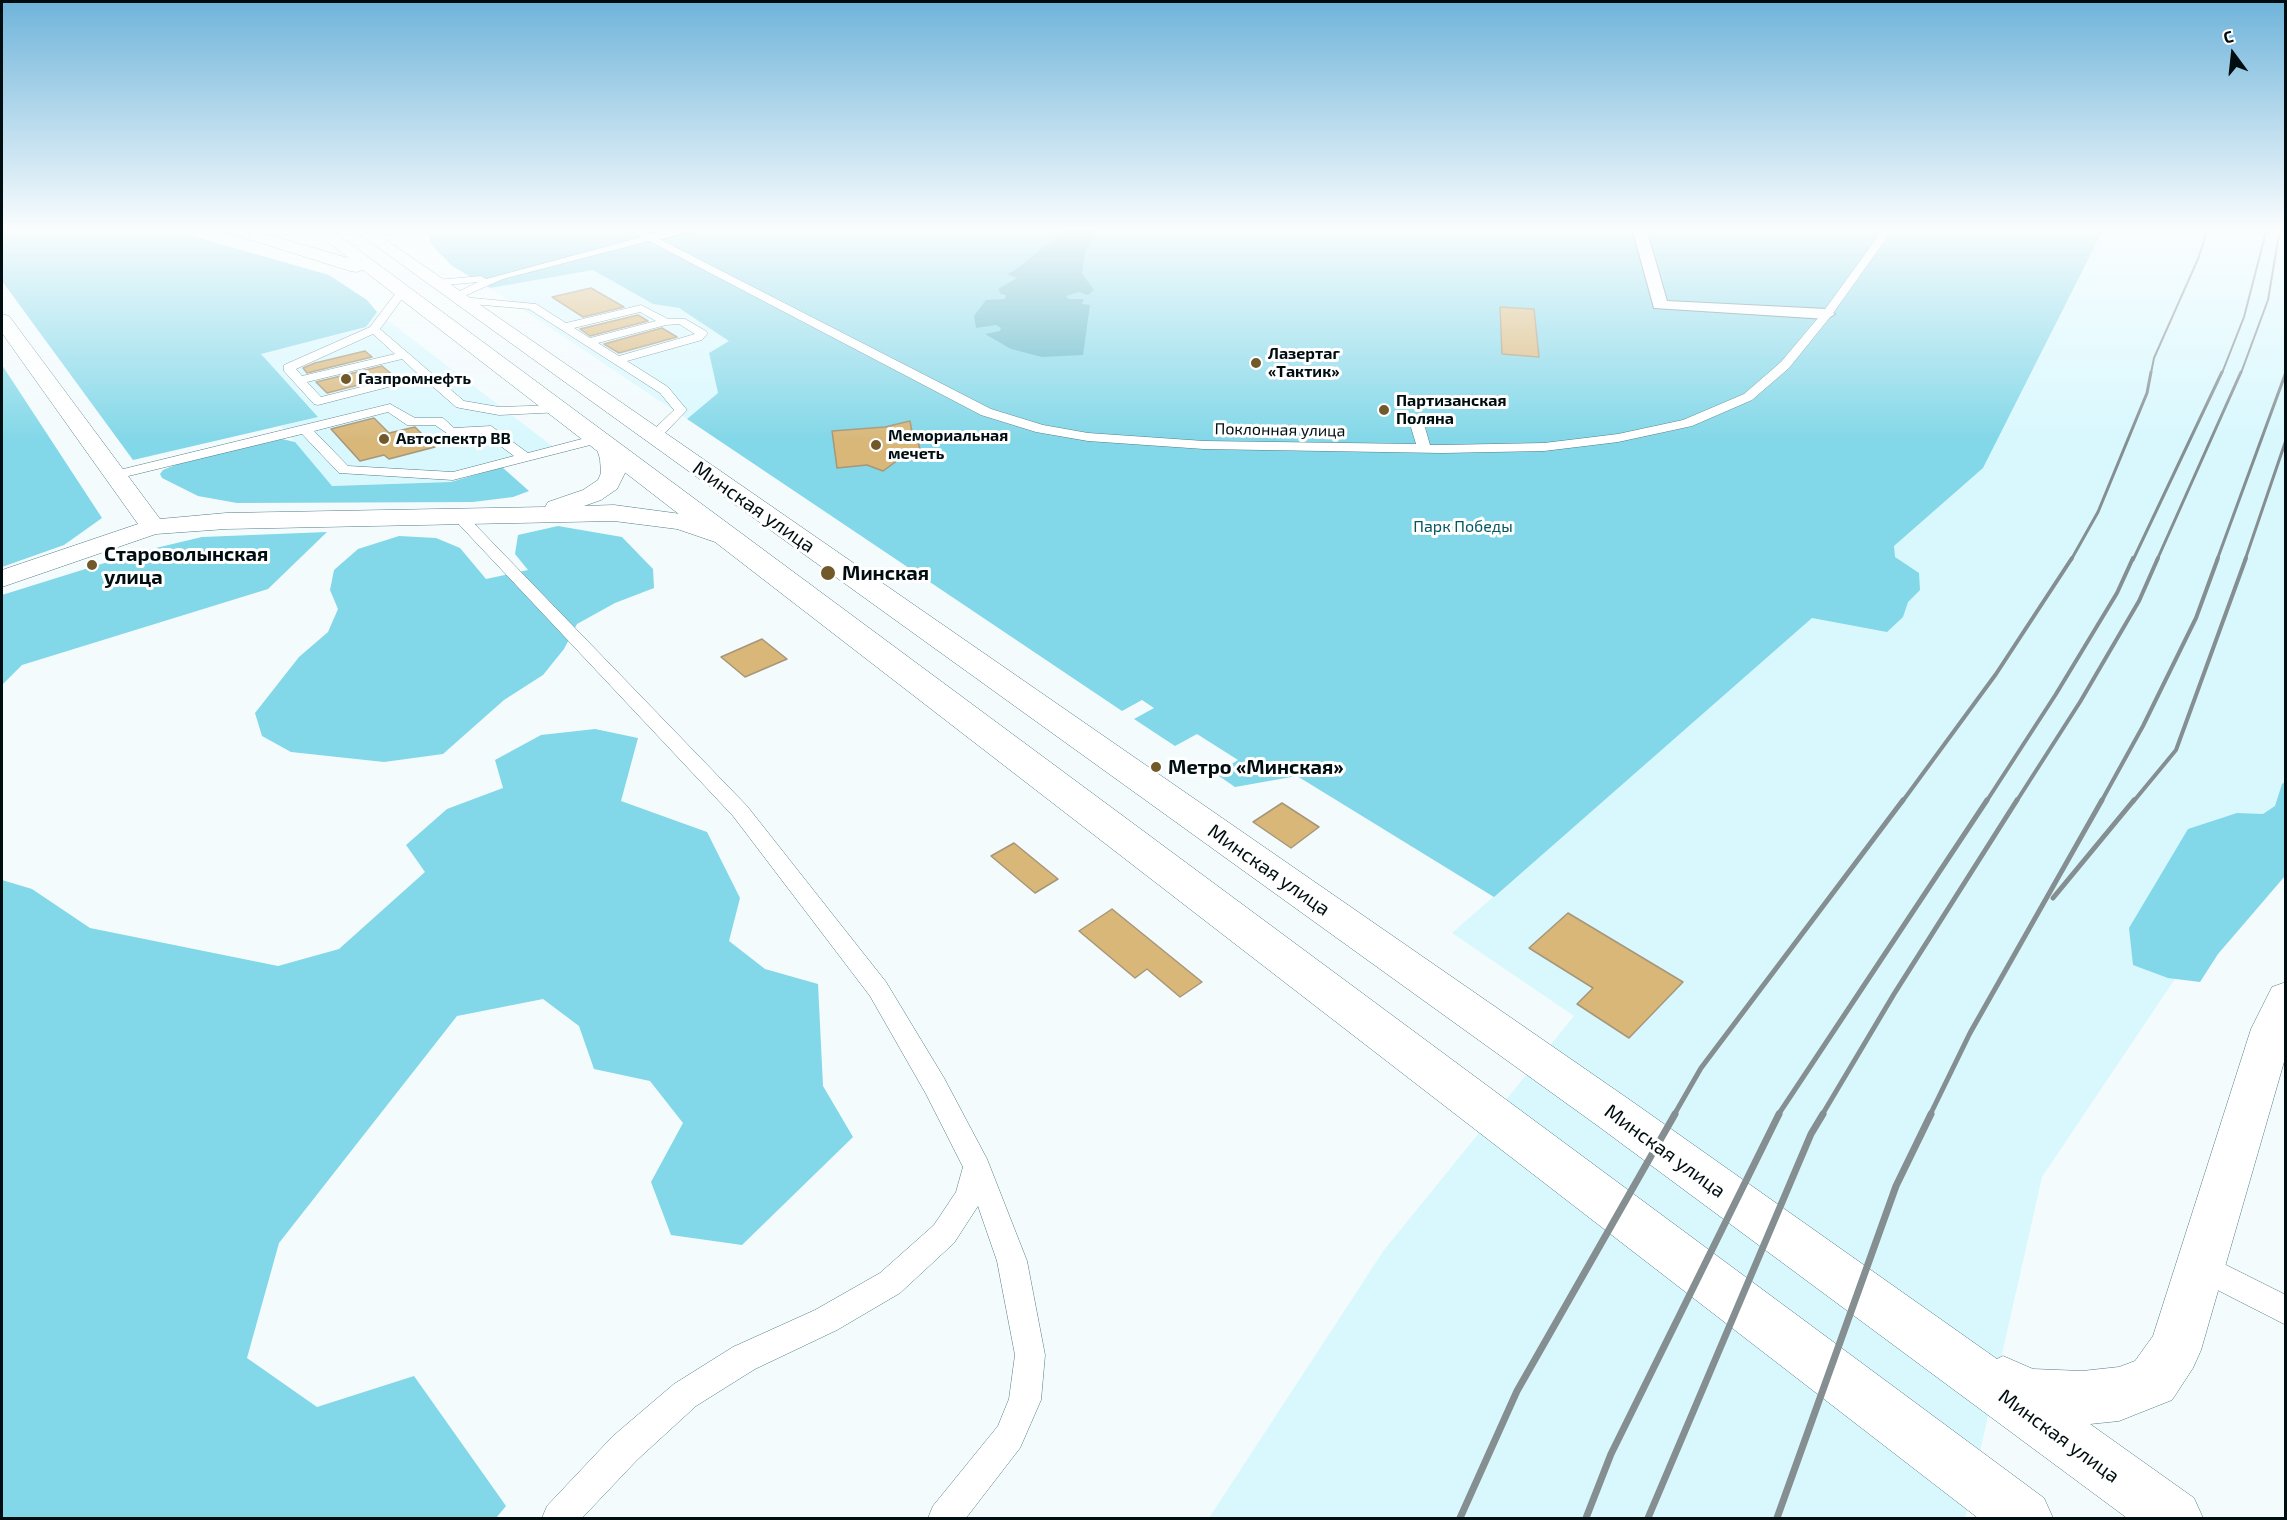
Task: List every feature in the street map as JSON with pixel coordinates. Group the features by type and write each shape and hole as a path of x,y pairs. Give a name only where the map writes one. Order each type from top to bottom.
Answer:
{"main road":[{"name":"Минская улица","path":"412,299 2014,1512"},
{"name":"Минская улица","path":"459,299 1614,1113 2174,1518"},
{"path":"2,320 153,527"},
{"path":"511,514 551,509 578,501 608,484 613,473 612,459 602,442"},
{"path":"2,579 153,527 226,521 511,514 625,514 681,522 730,540"},
{"path":"1959,1363 2032,1396 2082,1398 2119,1394 2153,1381 2175,1350 2272,1029 2286,998"}],"street":[{"path":"1658,299 1660,305 1827,314"}],"lane":[{"path":"391,299 388,314 374,329 288,368 318,401 426,374"},
{"path":"467,299 532,306 664,390 681,410 654,436"},
{"name":"Поклонная улица","path":"768,299 986,412 1041,429 1088,437 1204,445 1424,449 1544,447 1618,438 1687,423 1748,397 1785,365 1838,299"},
{"path":"564,327 641,308 666,322"},
{"path":"589,342 666,322 681,321 702,333 698,338 617,360"},
{"path":"374,329 460,405 499,411 558,409"},
{"path":"299,380 404,355"},
{"path":"116,475 390,408 411,422 438,421 451,432 486,429 526,458"},
{"path":"1417,424 1424,449"},
{"path":"304,428 344,470 453,476 602,442"},
{"path":"458,515 740,811 878,989 935,1086 977,1167 1012,1261 1030,1355 1024,1401 1008,1437 945,1518"},
{"path":"559,1518 625,1448 685,1395 744,1358 826,1320 890,1283 944,1234 968,1197 977,1167"},
{"path":"2200,1266 2286,1311"}],"shaded area":[{"path":"506,299 644,299 653,304 679,308 730,341 709,353 718,393 687,419"},
{"path":"1084,299 1082,304 1090,305 1083,355 1042,357 1011,349 985,334 1000,331 1001,328 996,325 976,328 974,316 986,300"},
{"path":"2068,299 2285,299 2285,815 2042,1177 1965,1518 1209,1518 1384,1250 1574,1016 1452,933 1983,468"},
{"path":"377,312 560,452 451,482 331,486 281,426 318,417 260,354 366,328"}],"green space":[{"path":"15,299 365,299 377,312 366,327 261,354 318,417 133,460"},
{"name":"Парк Победы","path":"644,299 2068,299 1983,468 1894,546 1895,557 1919,573 1920,590 1908,602 1903,617 1887,632 1812,618 1494,897 1297,776 1235,787 1216,774 1238,760 1197,734 1175,746 1134,719 1154,708 1142,700 1122,711 687,419 718,393 709,353 729,341 679,308 653,304"},
{"path":"2,365 102,518 64,545 2,567"},
{"path":"282,439 295,442 332,486 451,482 502,467 529,491 513,497 473,502 237,503 198,496 162,478 160,474 163,470 185,461"},
{"path":"558,526 622,537 653,569 654,588 615,603 577,624 564,649 543,675 504,700 443,754 384,762 291,752 262,736 255,713 299,657 328,632 338,609 330,590 334,570 358,549 399,536 436,538 460,548 486,579 528,570 515,554 518,535"},
{"path":"327,532 268,589 22,665 2,685 2,595 143,551 202,537"},
{"path":"595,729 638,738 621,801 707,832 740,898 729,941 765,969 818,984 823,1086 853,1137 742,1245 671,1235 651,1182 683,1123 650,1081 594,1069 579,1026 543,999 457,1016 279,1243 247,1358 317,1407 414,1376 506,1506 496,1518 2,1518 2,880 32,889 90,928 278,966 339,949 425,872 406,845 447,809 503,788 495,760 541,735"},
{"path":"2285,782 2285,876 2218,954 2200,982 2168,978 2133,965 2129,928 2188,829 2237,813 2263,814 2275,806 2282,784"}],"building":[{"path":"555,299 610,299 624,307 583,317"},
{"path":"1500,307 1534,309 1539,357 1502,354"},
{"path":"638,315 648,321 590,336 580,329"},
{"path":"662,328 677,337 619,353 604,344"},
{"path":"365,351 372,357 307,373 303,368 315,363"},
{"path":"382,366 394,376 327,393 316,382"},
{"name":"Автоспектр ВВ","path":"374,418 389,433 415,427 435,447 389,459 384,455 360,461 331,429"},
{"name":"Мемориальная мечеть","path":"910,421 912,432 916,433 922,458 898,460 883,471 867,465 837,468 832,431 885,427"},
{"path":"762,639 787,659 745,677 721,657"},
{"path":"1282,803 1319,827 1291,848 1253,822"},
{"path":"1014,843 1058,879 1035,893 991,856"},
{"path":"1112,909 1202,982 1180,997 1147,969 1135,978 1079,931"},
{"path":"1568,913 1683,982 1629,1038 1577,1004 1593,988 1529,948"}],"railway":[{"path":"2151,373 2154,358 2180,299"},
{"path":"2222,373 2249,299"},
{"path":"2241,373 2268,299"},
{"path":"2071,560 2098,512 2147,393 2151,372"},
{"path":"2133,560 2222,372"},
{"path":"2157,560 2241,372"},
{"path":"2217,560 2286,372"},
{"path":"2245,560 2286,440"},
{"path":"1902,802 1996,674 2072,558"},
{"path":"1986,802 2056,694 2117,593 2133,558"},
{"path":"2016,802 2080,702 2139,601 2158,558"},
{"path":"2101,802 2143,726 2196,618 2218,558"},
{"path":"2133,802 2176,750 2246,558"},
{"path":"1674,1115 1701,1068 1903,800"},
{"path":"1778,1115 1987,800"},
{"path":"1822,1115 1894,994 2017,800"},
{"path":"1930,1115 1970,1033 2102,800"},
{"path":"2053,898 2134,800"},
{"path":"1460,1518 1517,1391 1675,1114"},
{"path":"1586,1518 1611,1454 1779,1114"},
{"path":"1648,1518 1811,1134 1823,1114"},
{"path":"1777,1518 1896,1186 1931,1114"}],"place":[{"name":"Лазертаг «Тактик»","path":"1256,363"},
{"name":"Газпромнефть","path":"346,379"},
{"name":"Партизанская Поляна","path":"1384,410"},
{"name":"Автоспектр ВВ","path":"384,439"},
{"name":"Мемориальная мечеть","path":"876,445"},
{"name":"Староволынская улица","path":"92,565"},
{"name":"Минская","path":"828,573"},
{"name":"Метро «Минская»","path":"1156,767"}]}
